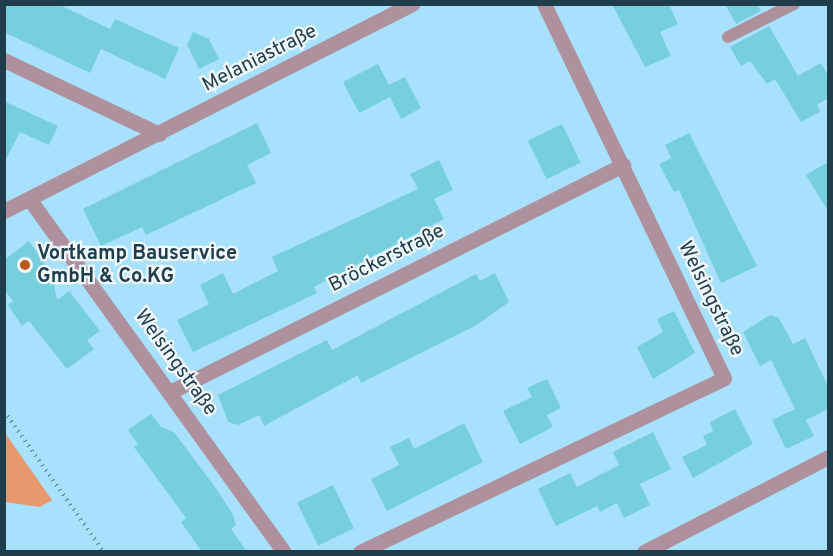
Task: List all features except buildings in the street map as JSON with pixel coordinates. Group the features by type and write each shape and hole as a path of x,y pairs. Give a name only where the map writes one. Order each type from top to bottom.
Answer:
{"street":[{"name":"Melaniastraße","path":"4,211 30,200 412,4"},
{"name":"Welsingstraße","path":"360,552 724,378 544,4"},
{"path":"4,60 159,134"},
{"name":"Bröckerstraße","path":"170,392 623,165"},
{"name":"Welsingstraße","path":"30,200 284,552"},
{"path":"644,552 828,457"}],"lane":[{"path":"728,37 794,4"}],"path":[{"path":"4,411 104,552"}],"shaded area":[{"path":"5,433 52,500 40,507 5,502"}],"place":[{"name":"Vortkamp Bauservice GmbH & Co.KG","path":"25,265"}]}
